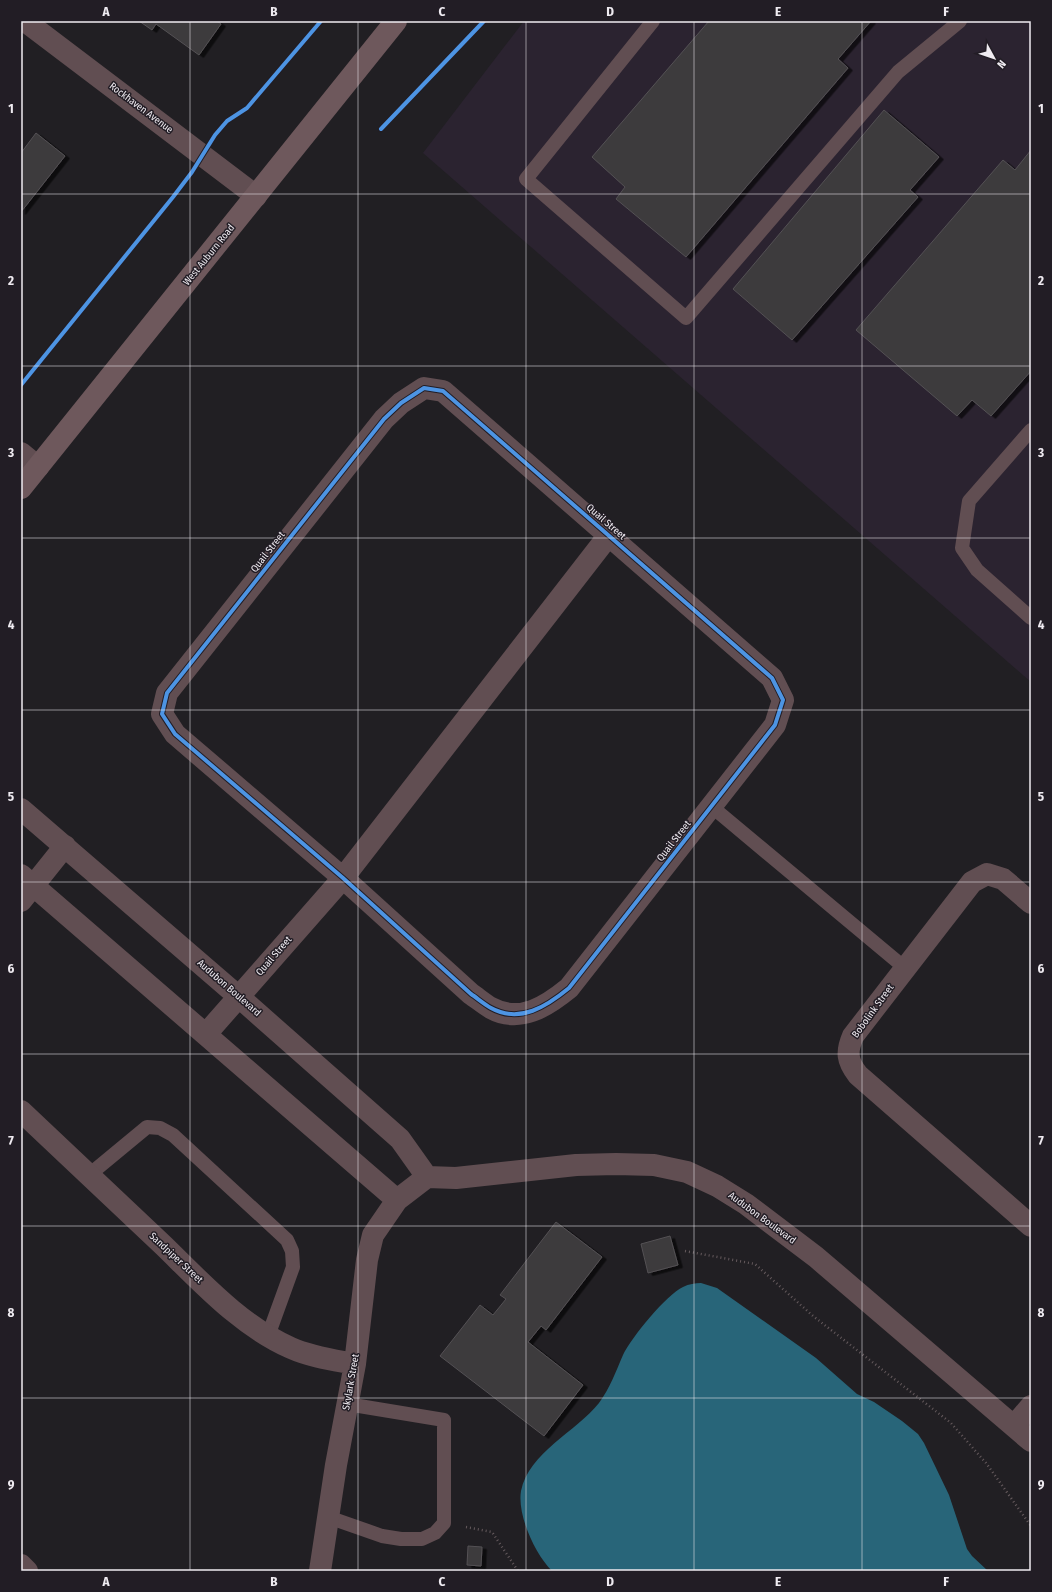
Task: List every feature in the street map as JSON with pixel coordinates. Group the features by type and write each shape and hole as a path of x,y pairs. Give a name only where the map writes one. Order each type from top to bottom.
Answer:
{"main road":[{"name":"West Auburn Road","path":"21,488 396,21"}],"street":[{"name":"Rockhaven Avenue","path":"25,21 256,196"},
{"name":"Quail Street","path":"424,388 444,390 772,678 784,700 775,725 711,806 569,988 551,1003 534,1011 510,1014 492,1009 471,994 343,878 175,734 162,714 167,693 384,419 401,403 424,388"},
{"path":"21,453 38,467"},
{"name":"Quail Street","path":"206,1034 343,878 608,535"},
{"name":"Audubon Boulevard","path":"21,809 239,997 400,1139 426,1178 456,1178 576,1165 616,1164 654,1165 687,1172 717,1186 746,1204 816,1257 1031,1441"},
{"path":"64,846 25,887 206,1034 397,1200 426,1178"},
{"name":"Bobolink Street","path":"1031,903 1003,878 987,874 972,882 854,1036 850,1045 848,1057 851,1067 858,1075 1031,1226"},
{"name":"Sandpiper Street","path":"21,1111 244,1320 268,1336 292,1349 319,1357 355,1364"},
{"name":"Skylark Street","path":"320,1571 347,1404 355,1364 368,1254 373,1235 397,1200"},
{"path":"1014,1426 1031,1406"},
{"path":"21,1565 27,1571"}],"lane":[{"path":"653,21 526,179 686,318 898,72 960,21"},
{"path":"1031,430 969,501 962,548 977,570 1031,618"},
{"path":"711,806 905,968"},
{"path":"89,1175 147,1127 160,1128 173,1135 287,1240 292,1251 293,1267 268,1336"},
{"path":"328,1517 382,1536 401,1539 422,1539 435,1533 444,1524 444,1420 347,1404"}],"path":[{"path":"685,1251 755,1264 813,1316 951,1423 986,1463 1031,1526"},
{"path":"444,1524 492,1532 518,1571"}],"shaded area":[{"path":"524,21 1031,21 1031,682 423,153"}],"water":[{"path":"701,1283 717,1288 816,1358 857,1394 874,1402 918,1434 924,1443 949,1495 967,1549 972,1556 988,1571 552,1571 539,1555 525,1522 520,1501 521,1491 526,1477 533,1465 543,1454 589,1414 599,1403 610,1385 627,1347 659,1307 676,1291 683,1287"}],"building":[{"path":"139,21 217,21 221,24 199,55 156,24 152,30"},
{"path":"709,21 871,21 838,59 848,68 686,257 616,199 625,187 592,157"},
{"path":"884,110 939,157 910,190 918,197 792,340 733,289"},
{"path":"36,133 65,156 21,212 21,153"},
{"path":"1031,150 1031,371 991,416 972,400 957,416 856,330 1003,160 1015,170"},
{"path":"556,1222 602,1257 546,1330 541,1326 528,1342 583,1385 544,1436 440,1356 480,1305 493,1315 506,1299 500,1295"},
{"path":"670,1236 678,1265 648,1273 641,1244"},
{"path":"468,1546 482,1547 481,1566 467,1565"}],"cycle path":[{"path":"21,385 173,197 192,172 215,135 227,121 247,108 321,21"},
{"path":"381,129 484,21"},
{"path":"424,388 443,391 772,678 783,700 775,725 569,988 552,1001 533,1011 523,1013 512,1014 491,1008 471,994 343,878 175,734 162,714 167,693 384,419 401,403 424,388"}]}
